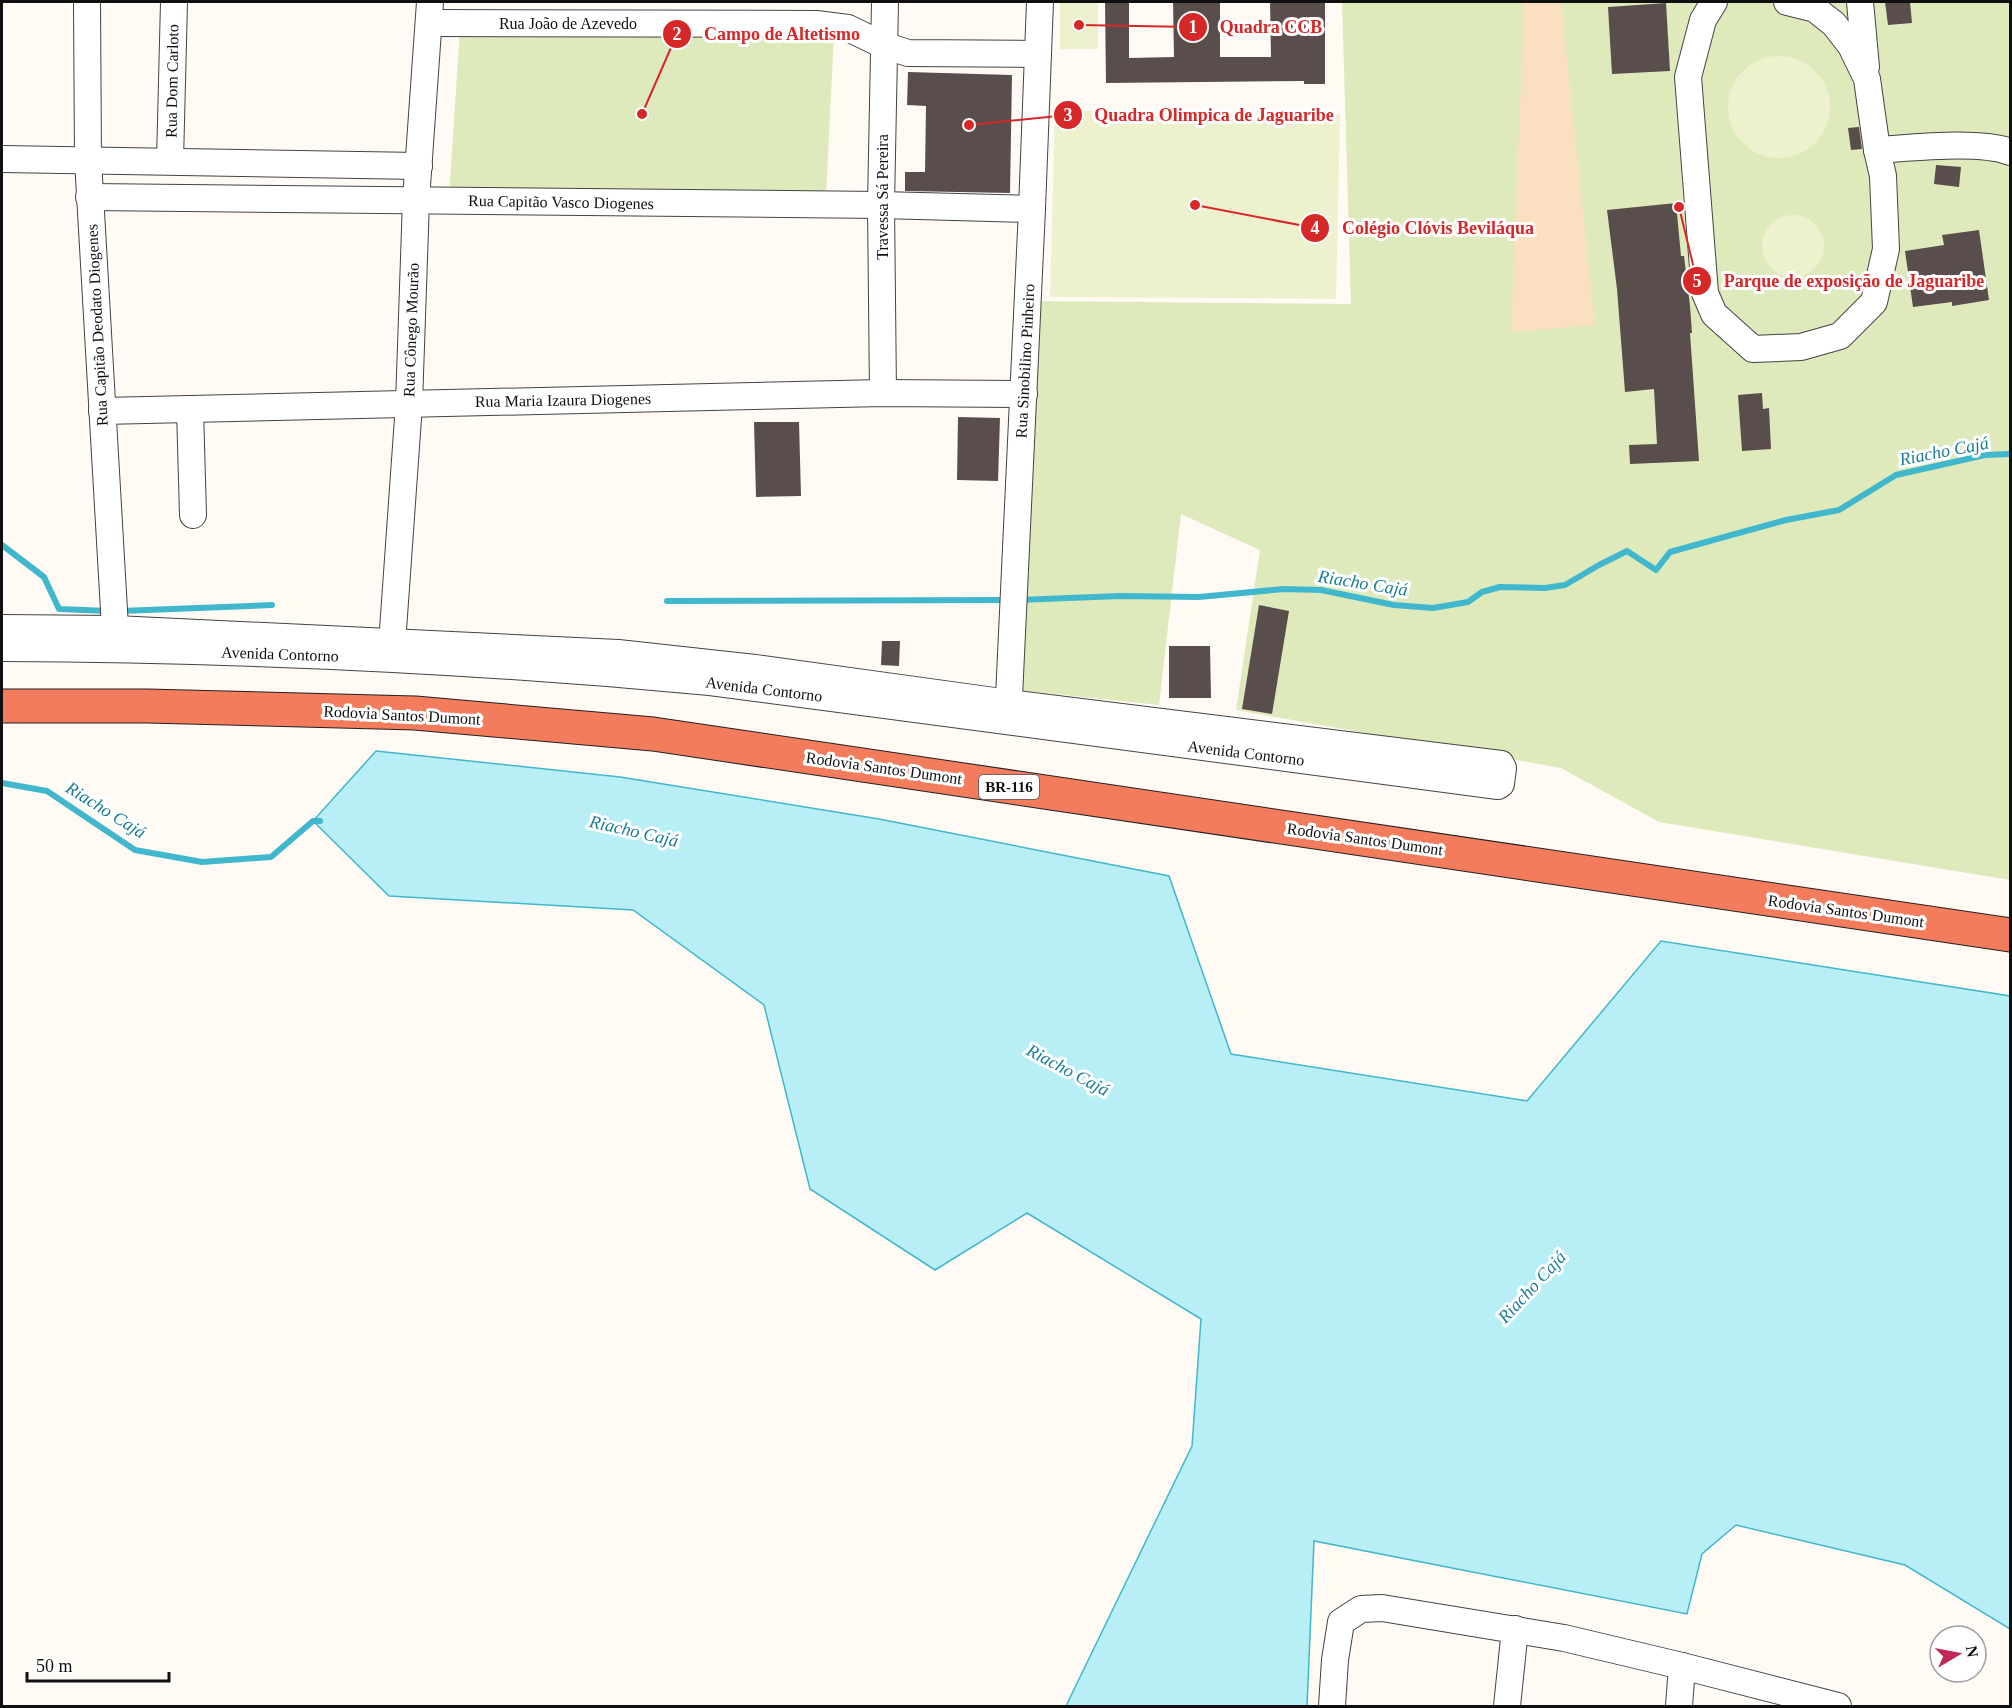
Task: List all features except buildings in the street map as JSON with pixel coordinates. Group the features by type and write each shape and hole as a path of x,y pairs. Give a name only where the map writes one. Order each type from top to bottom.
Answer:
{"highway":[{"name":"Rodovia Santos Dumont","path":"2,706 147,706 415,713 653,734 2010,935"}],"street":[{"name":"Rua Capitão Deodato Diogenes","path":"87,2 88,160 116,639"},
{"name":"Rua Dom Carloto","path":"170,161 174,2"},
{"name":"Travessa Sá Pereira","path":"884,393 881,205 885,2"},
{"name":"Rua Sinobilino Pinheiro","path":"1008,712 1040,2"},
{"path":"1714,2 1703,20 1688,77 1705,293 1714,314 1753,349 1801,347 1840,336 1874,302 1886,249 1883,176 1867,79 1860,2"},
{"path":"1787,2 1815,9 1834,24 1851,46 1867,79"},
{"name":"Rua João de Azevedo","path":"430,12 816,24 848,28 883,45 918,53 1038,54"},
{"name":"Rua Cônego Mourão","path":"392,650 409,404 417,200 430,12"},
{"path":"1877,150 1974,146 2010,152"},
{"path":"2,159 419,166"},
{"name":"Rua Capitão Vasco Diogenes","path":"90,197 1032,208"},
{"name":"Rua Maria Izaura Diogenes","path":"102,411 884,393 1024,394"},
{"path":"190,410 193,515"},
{"path":"2,628 116,639"},
{"name":"Avenida Contorno","path":"2,648 116,639 392,650 534,667 1008,712 1261,744 1501,764"},
{"path":"1332,1707 1335,1660 1341,1622 1361,1609 1382,1608 1564,1638 1834,1706"},
{"path":"1507,1707 1515,1629"},
{"path":"1679,1707 1682,1666"}],"green space":[{"path":"1060,2 1098,2 1098,49 1060,49"},
{"path":"1342,2 2010,2 2010,880 1659,822 1561,768 1236,710 1260,550 1181,514 1159,705 1018,690 1038,301 1351,304"},
{"path":"460,29 834,33 826,196 449,196"},
{"path":"1779,56 1799,59 1808,64 1822,78 1827,87 1830,107 1827,127 1822,136 1808,150 1799,155 1779,158 1759,155 1750,150 1736,136 1731,127 1728,107 1731,87 1736,78 1750,64 1759,59"},
{"path":"1055,110 1340,115 1336,299 1050,297"},
{"path":"1793,215 1805,217 1815,224 1822,234 1824,246 1822,258 1815,268 1805,275 1793,277 1781,275 1771,268 1764,258 1762,246 1764,234 1771,224 1781,217"}],"sand":[{"path":"1524,2 1561,2 1595,325 1511,332"}],"water":[{"path":"376,751 620,777 879,819 1169,876 1231,1054 1527,1101 1661,941 2010,996 2010,1629 1905,1565 1736,1525 1702,1554 1687,1614 1314,1541 1307,1706 1066,1706 1192,1446 1201,1319 1027,1213 935,1270 810,1189 764,1005 633,910 389,896 313,821"}],"waterway":[{"name":"Riacho Cajá","path":"1018,600 1120,596 1199,597 1284,589 1321,590 1394,605 1433,608 1468,602 1482,592 1500,587 1545,588 1565,585 1627,551 1656,570 1670,552 1786,520 1839,510 1896,475 1985,455 2010,454"},
{"name":"Riacho Cajá","path":"2,545 44,577 59,609 108,611"},
{"name":"Riacho Cajá","path":"667,601 1008,600"},
{"name":"Riacho Cajá","path":"121,611 272,605"},
{"name":"Riacho Cajá","path":"2,783 47,791 135,850 202,862 271,857 313,821 320,821"}],"place":[{"name":"Quadra CCB","path":"1079,25"},
{"name":"Campo de Altetismo","path":"642,114"},
{"name":"Quadra Olimpica de Jaguaribe","path":"969,125"},
{"name":"Colégio Clóvis Beviláqua","path":"1195,205"},
{"name":"Parque de exposição de Jaguaribe","path":"1679,207"}]}
